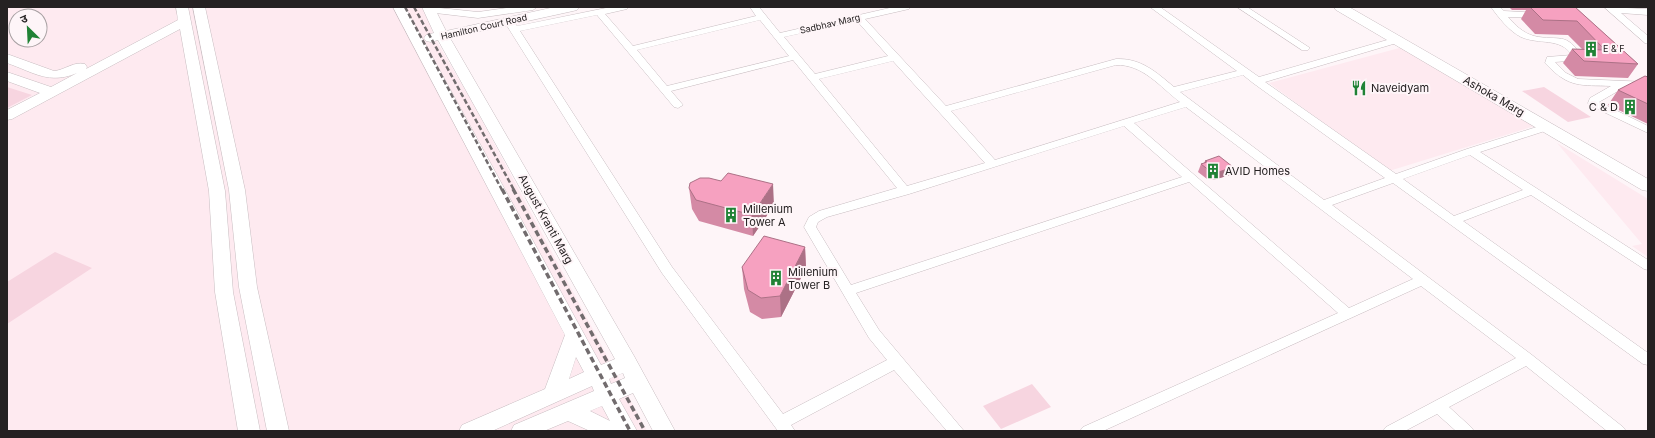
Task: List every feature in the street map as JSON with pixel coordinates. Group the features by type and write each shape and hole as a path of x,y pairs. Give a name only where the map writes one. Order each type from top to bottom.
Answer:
{"street":[{"path":"198,7 237,190 248,287 278,431"},
{"path":"399,7 626,431"},
{"path":"429,9 478,15 533,7"},
{"name":"Hamilton Court Road","path":"418,41 446,43 476,28 512,25 573,7"},
{"path":"624,7 512,25 667,270 785,427 896,362"},
{"path":"754,7 905,191"},
{"name":"Sadbhav Marg","path":"778,36 906,7"},
{"path":"1154,7 1648,360"},
{"path":"1241,7 1305,48"},
{"name":"Ashoka Marg","path":"1340,7 1648,186"},
{"path":"1608,7 1626,12 1648,12"},
{"path":"1608,7 1644,34 1648,41"},
{"name":"August Kranti Marg","path":"429,9 446,43 627,362 664,431"},
{"path":"1498,10 1546,15"},
{"path":"1498,10 1519,32 1525,36 1552,39 1566,44 1578,58 1550,59 1550,63 1561,75 1569,80 1646,87"},
{"path":"599,12 678,105"},
{"path":"7,58 54,75 63,74 73,71 183,15"},
{"path":"7,116 52,92 183,15"},
{"path":"183,15 217,191 224,292 249,431"},
{"path":"630,49 763,18"},
{"path":"859,18 993,164"},
{"path":"1257,81 1397,40"},
{"path":"665,89 795,57"},
{"path":"812,78 895,57"},
{"path":"944,110 1116,62 1135,62 1143,66 1172,91 1324,204 1527,359 1618,431"},
{"path":"1172,91 1244,72"},
{"path":"1631,74 1646,87"},
{"path":"7,76 52,92"},
{"path":"1626,84 1594,100 1593,103 1648,130"},
{"path":"956,431 896,362 874,334 810,227 812,220 823,214 905,191 1188,103"},
{"path":"1126,123 1348,314"},
{"path":"1324,204 1470,151 1547,127"},
{"path":"1470,151 1648,266"},
{"path":"848,291 1190,178"},
{"path":"1452,220 1531,191"},
{"path":"1088,431 1423,280"},
{"path":"552,395 574,335"},
{"path":"1391,431 1527,359"},
{"path":"470,431 627,362"},
{"path":"522,431 637,382"},
{"path":"1438,406 1466,431"},
{"path":"568,411 611,431"}],"shaded area":[{"path":"7,7 426,7 433,35 471,100 647,431 7,431"},
{"path":"1403,47 1541,124 1389,171 1269,83"},
{"path":"7,87 32,95 7,108"},
{"path":"1544,87 1591,117 1568,122 1522,91"},
{"path":"1557,143 1648,199 1648,257 1632,246 1642,244"},
{"path":"55,252 92,268 7,324 7,282"},
{"path":"1032,384 1051,407 1001,429 983,406"}],"building":[{"path":"1530,7 1575,7 1638,64 1584,61 1572,49 1605,50 1577,21 1543,20"},
{"path":"1645,76 1648,77 1648,104 1618,90"},
{"path":"1219,156 1233,167 1216,173 1214,170 1210,171 1201,164 1207,162 1205,161"},
{"path":"728,173 773,184 752,215 696,200 689,188 690,183 700,178 709,178 721,181"},
{"path":"764,236 805,247 780,296 761,298 748,290 742,267"}],"railway":[{"path":"405,7 502,190"},
{"path":"414,7 514,190"},
{"path":"502,189 630,431"},
{"path":"513,189 645,431"}],"place":[{"name":"E & F","path":"1591,49"},
{"name":"Naveidyam","path":"1359,88"},
{"name":"C & D","path":"1630,107"},
{"name":"AVID Homes","path":"1213,171"},
{"name":"Millenium Tower A","path":"731,215"},
{"name":"Millenium Tower B","path":"776,278"}]}
